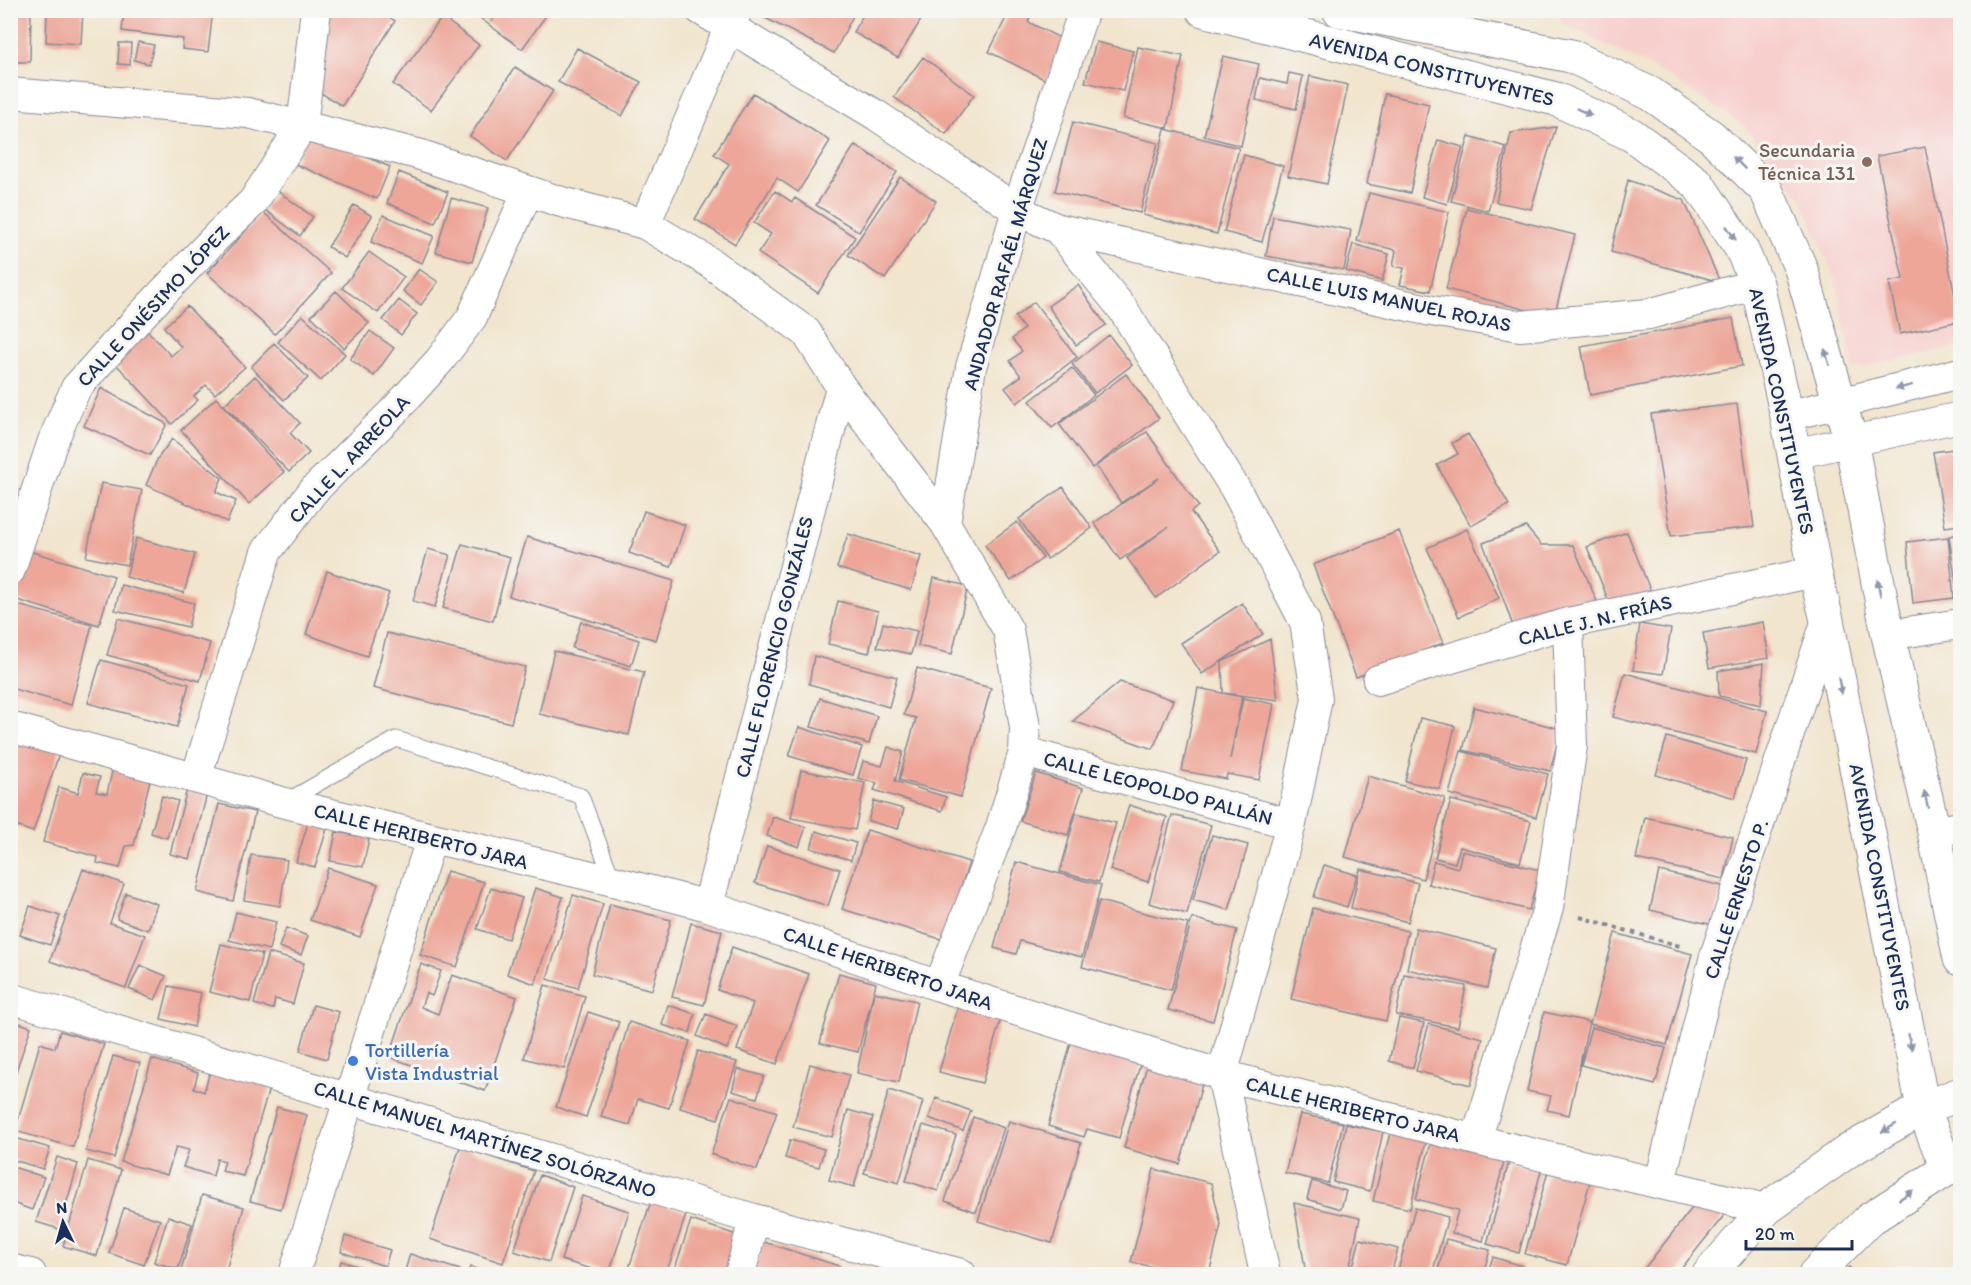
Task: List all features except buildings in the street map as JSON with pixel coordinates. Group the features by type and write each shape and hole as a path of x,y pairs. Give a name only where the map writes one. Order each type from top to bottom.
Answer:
{"street":[{"path":"302,126 316,10"},
{"name":"CALLE LUIS MANUEL ROJAS","path":"701,10 733,19 1017,210 1058,228 1432,311 1520,326 1649,314 1757,284"},
{"name":"ANDADOR RAFAÉL MÁRQUEZ","path":"945,523 970,367 1017,210 1084,10"},
{"name":"AVENIDA CONSTITUYENTES","path":"1345,11 1571,56 1651,94 1712,137 1766,190 1801,269 1851,441 1888,635 1947,830 1960,959"},
{"name":"AVENIDA CONSTITUYENTES","path":"1221,13 1556,99 1632,135 1697,183 1741,248 1757,284 1786,416 1815,572 1827,620 1923,1108 1954,1164"},
{"path":"645,224 733,19"},
{"path":"10,93 248,113 418,154 558,201 645,224 709,262 806,332 841,387 945,523 1008,630 1025,727 1024,752 1001,827 939,986"},
{"name":"CALLE ONÉSIMO LÓPEZ","path":"10,570 52,441 76,388 138,318 253,202 302,126"},
{"name":"CALLE L. ARREOLA","path":"196,778 266,552 314,490 396,409 441,360 472,316 528,191"},
{"path":"1058,228 1122,308 1236,490 1305,621 1317,699 1291,824 1222,1075 1265,1275"},
{"path":"1786,416 1960,373"},
{"name":"CALLE FLORENCIO GONZÁLES","path":"708,906 841,387"},
{"path":"1794,454 1960,417"},
{"name":"CALLE J. N. FRÍAS","path":"1378,680 1568,623 1815,572"},
{"name":"CALLE ERNESTO P.","path":"1660,1182 1715,956 1827,620"},
{"path":"1476,1140 1548,908 1572,746 1568,623"},
{"path":"1888,635 1960,624"},
{"name":"CALLE HERIBERTO JARA","path":"10,726 285,803 613,881 708,906 939,986 1222,1075 1476,1140 1766,1209"},
{"name":"CALLE LEOPOLDO PALLÁN","path":"1024,752 1291,824"},
{"path":"294,1275 431,839"},
{"name":"CALLE MANUEL MARTÍNEZ SOLÓRZANO","path":"10,998 754,1219 961,1275"},
{"path":"1708,1275 1766,1209 1848,1152 1923,1108 1960,1094"},
{"path":"1815,1275 1870,1219 1954,1164"},
{"path":"740,1275 754,1219"},
{"path":"10,1269 31,1275"}],"lane":[{"path":"285,803 396,739 581,796 613,881"}],"path":[{"path":"1548,908 1715,956"}],"shaded area":[{"name":"Secundaria Técnica 131","path":"1563,10 1960,11 1960,346 1853,369 1836,281 1801,198 1745,126 1660,71 1560,22"}],"place":[{"name":"Secundaria Técnica 131","path":"1867,162"},
{"name":"Tortillería Vista Industrial","path":"353,1061"}]}
